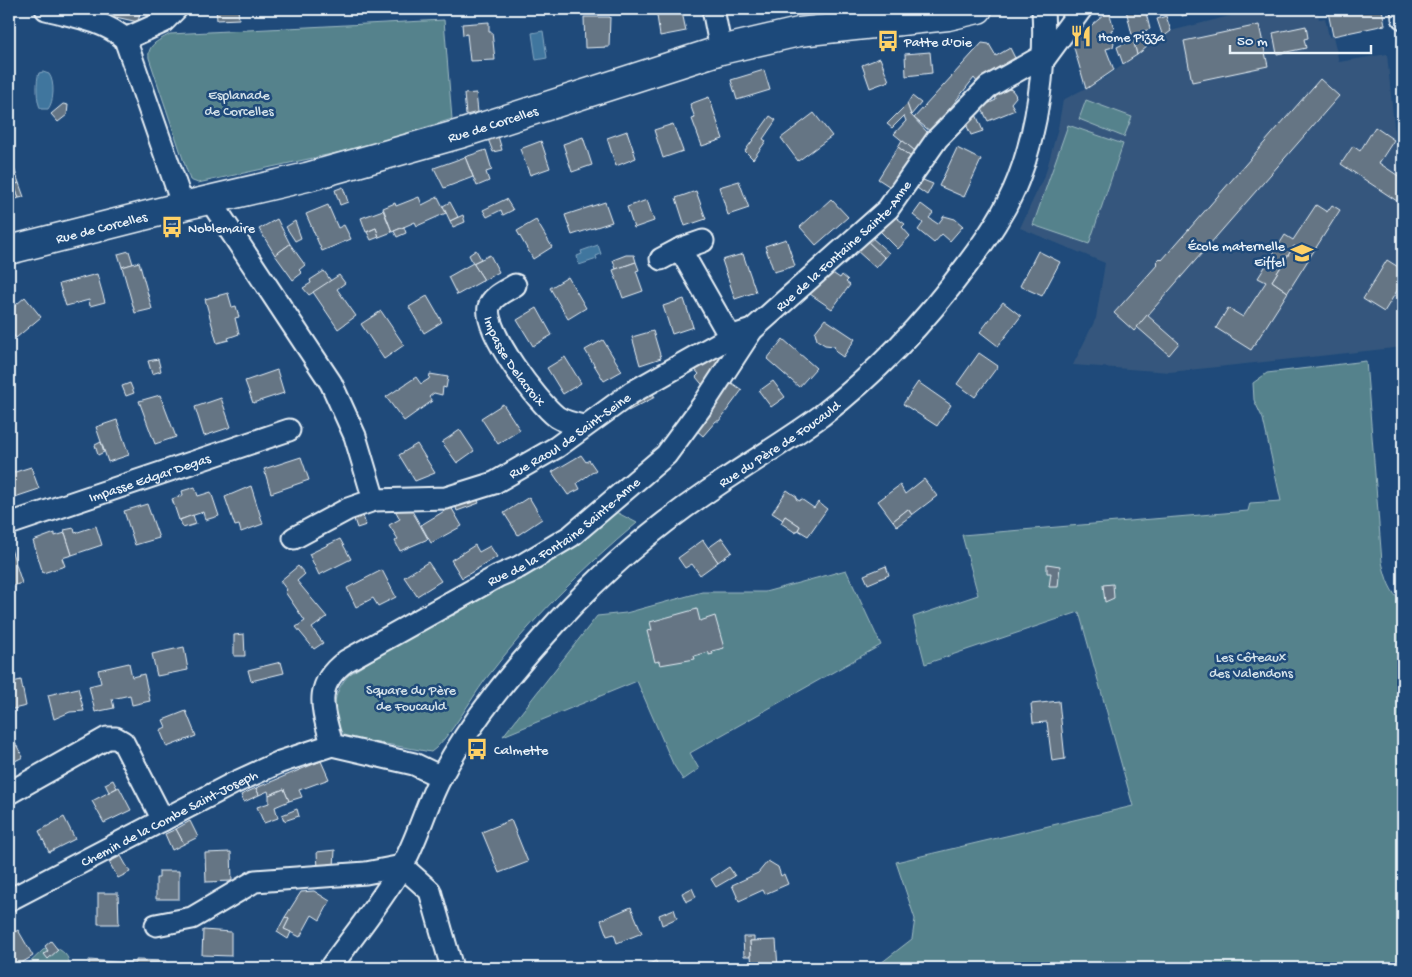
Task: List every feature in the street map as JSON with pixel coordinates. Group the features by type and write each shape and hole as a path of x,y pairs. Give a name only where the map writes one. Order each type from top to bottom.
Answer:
{"main road":[{"name":"Rue de Corcelles","path":"9,250 307,177 463,133 721,50 799,32 948,16 978,9"}],"street":[{"path":"46,9 103,25 116,30 125,39 183,206"},
{"path":"125,39 163,22 176,9"},
{"path":"713,9 721,50"},
{"name":"Rue du Père de Foucauld","path":"441,777 464,738 507,679 560,618 622,556 707,491 820,416 862,382 925,318 993,228 1018,181 1034,129 1042,59 1043,9"},
{"name":"Rue du Père de Foucauld","path":"1042,59 1081,9"},
{"path":"1402,9 1403,18"},
{"name":"Rue de la Fontaine Sainte-Anne","path":"332,745 322,700 326,680 332,672 346,661 498,576 519,567 571,536 666,455 752,330 888,209 937,139 988,87 1042,59"},
{"path":"210,200 331,383 355,436 374,500"},
{"path":"661,259 703,241"},
{"path":"680,250 730,337"},
{"name":"Impasse Delacroix","path":"515,285 496,296 489,306 488,318 493,334 546,407 559,418 583,426"},
{"name":"Rue Raoul de Saint-Seine","path":"294,538 348,509 374,500 446,498 478,489 494,482 557,447 583,426 632,393 730,337 752,330"},
{"name":"Impasse Edgar Degas","path":"9,524 289,430"},
{"path":"9,793 106,738 116,738 123,742 163,820"},
{"path":"330,968 402,866 441,777 414,764 332,745"},
{"name":"Chemin de la Combe Saint-Joseph","path":"9,900 280,762 332,745"},
{"path":"156,925 192,918 255,881 366,873 402,866"},
{"path":"402,866 430,891 452,968"}],"shaded area":[{"path":"1257,9 1317,9 1319,19 1325,18 1329,37 1333,36 1339,62 1387,54 1398,167 1403,169 1403,347 1170,372 1073,365 1096,318 1105,263 1020,228 1046,172 1058,128 1063,100 1103,79 1171,31"},
{"path":"543,31 547,58 536,60 532,33"},
{"path":"39,73 49,74 53,87 52,102 48,109 41,109 37,97 38,76"},
{"path":"598,245 601,254 596,256 597,259 579,265 577,256 582,254 581,251"}],"green space":[{"name":"Esplanade de Corcelles","path":"444,20 452,119 359,148 198,183 190,180 149,58 150,49 158,41 170,34"},
{"path":"1086,100 1132,117 1124,137 1079,119"},
{"path":"1068,125 1123,144 1089,244 1033,225"},
{"name":"Les Côteaux des Valendons","path":"1366,361 1382,562 1389,585 1403,604 1403,968 880,968 881,963 912,939 915,919 896,862 1133,806 1079,612 925,664 913,617 978,595 962,535 1248,511 1250,503 1281,501 1263,419 1254,400 1253,383 1267,373"},
{"name":"Square du Père de Foucauld","path":"616,512 637,523 556,597 519,638 485,680 443,741 431,752 346,737 340,730 336,722 334,705 339,688 350,674 443,615 451,613 453,616"},
{"path":"846,570 881,645 690,753 699,769 683,780 673,764 637,681 503,736 597,616 626,613 702,592 765,592"},
{"path":"52,946 65,954 69,960 69,968 24,968 43,950"}],"building":[{"path":"80,9 141,9 138,22"},
{"path":"216,9 238,9 239,19 217,20"},
{"path":"656,9 684,9 682,12 686,31 660,36"},
{"path":"1145,9 1150,29 1142,32 1147,47 1137,55 1126,10"},
{"path":"1181,9 1212,9 1182,16"},
{"path":"1341,9 1382,9 1385,25 1333,36 1328,12"},
{"path":"1109,11 1114,29 1111,30 1114,42 1113,47 1106,49 1114,70 1086,89 1072,41"},
{"path":"1166,16 1171,31 1163,37 1157,19"},
{"path":"584,17 610,17 609,47 585,48"},
{"path":"489,22 489,32 492,32 495,60 470,61 467,34 463,35 462,24"},
{"path":"1259,25 1268,66 1192,82 1184,41"},
{"path":"1306,26 1308,38 1304,39 1306,48 1277,54 1273,33"},
{"path":"1133,39 1137,55 1123,64 1117,47"},
{"path":"982,43 989,44 996,56 1010,48 1015,58 978,83 974,78 931,132 914,118"},
{"path":"930,52 932,73 906,76 905,54"},
{"path":"880,58 889,81 870,88 862,65"},
{"path":"764,70 770,90 737,100 731,80"},
{"path":"1320,79 1339,96 1134,331 1114,313 1158,264 1156,262 1160,258 1162,260"},
{"path":"1005,88 1012,90 1015,94 1016,97 1011,103 1015,110 988,121 981,107 996,100 995,96"},
{"path":"476,93 478,112 466,115 464,94"},
{"path":"912,96 921,103 911,115 907,104"},
{"path":"709,97 723,139 702,146 692,119 695,118 690,104"},
{"path":"63,104 68,105 67,115 58,122 51,114"},
{"path":"907,104 911,115 929,134 915,151 894,134 906,121 904,116 892,128 887,124"},
{"path":"975,112 983,131 971,135 965,122"},
{"path":"814,113 832,136 798,161 781,138"},
{"path":"770,116 776,120 763,139 766,141 753,159 745,151"},
{"path":"673,124 683,151 663,158 654,130"},
{"path":"1375,127 1394,140 1379,163 1403,179 1403,205 1341,164 1353,146 1360,151"},
{"path":"627,131 636,158 616,166 607,138"},
{"path":"498,136 502,150 493,152 488,139"},
{"path":"583,137 592,165 572,172 563,144"},
{"path":"902,140 915,151 911,157 898,147"},
{"path":"541,141 550,168 530,175 520,149"},
{"path":"898,147 911,157 892,188 878,179"},
{"path":"957,148 981,160 964,197 939,186"},
{"path":"486,150 492,170 486,172 489,181 477,186 465,157"},
{"path":"9,153 19,183 14,185 19,198 9,202"},
{"path":"465,157 473,177 444,188 434,168"},
{"path":"923,180 933,184 927,195 917,188"},
{"path":"739,181 749,208 728,215 719,187"},
{"path":"19,183 24,197 19,198 14,185"},
{"path":"343,187 348,202 340,205 335,190"},
{"path":"696,191 706,219 685,226 676,198"},
{"path":"419,197 422,205 438,197 446,213 417,226 415,222 392,232 383,208 395,203 396,206"},
{"path":"506,199 513,210 503,215 501,210 487,217 483,210"},
{"path":"831,199 848,217 816,245 800,227"},
{"path":"647,200 654,221 634,228 627,207"},
{"path":"450,202 458,217 450,221 443,206"},
{"path":"605,202 612,222 572,235 565,215"},
{"path":"921,204 933,213 929,218 938,224 944,216 955,219 963,226 950,241 942,234 934,243 918,230 923,223 913,215"},
{"path":"328,205 338,228 344,225 351,239 322,251 306,214"},
{"path":"1316,205 1327,212 1332,205 1340,210 1310,257 1294,246 1272,281 1288,292 1251,350 1216,328 1228,308 1243,317 1266,282 1258,278 1285,235 1293,240"},
{"path":"383,210 392,232 379,237 376,228 366,232 361,218"},
{"path":"463,215 465,222 453,227 450,221"},
{"path":"894,216 905,224 902,227 910,236 898,249 878,229"},
{"path":"277,219 290,244 275,255 259,229"},
{"path":"536,220 552,247 533,259 517,231"},
{"path":"295,221 301,238 295,241 286,227"},
{"path":"404,227 406,233 397,237 394,231"},
{"path":"376,228 379,237 371,240 367,232"},
{"path":"871,237 889,253 885,258 866,240"},
{"path":"786,239 795,266 774,272 765,246"},
{"path":"866,240 885,258 876,268 856,250"},
{"path":"290,244 305,265 299,270 302,273 293,280 275,255"},
{"path":"1294,246 1310,257 1288,292 1272,281"},
{"path":"476,250 481,259 473,263 469,255"},
{"path":"129,251 133,264 122,267 118,254"},
{"path":"1038,251 1060,262 1042,296 1020,286"},
{"path":"743,254 756,292 735,299 722,260"},
{"path":"490,255 499,272 484,280 473,263"},
{"path":"626,255 634,255 636,262 616,269 613,260"},
{"path":"1387,260 1403,270 1403,281 1384,312 1363,299"},
{"path":"139,262 152,309 135,313 122,267"},
{"path":"636,262 639,270 636,271 643,291 623,298 613,270"},
{"path":"473,263 484,280 457,295 448,277"},
{"path":"324,271 331,281 309,295 303,288 311,283 310,280"},
{"path":"831,272 840,278 842,275 848,280 846,282 850,285 832,309 807,292"},
{"path":"97,274 105,302 90,306 89,300 66,306 59,284"},
{"path":"339,275 345,283 337,289 356,316 338,329 313,292"},
{"path":"568,277 586,308 568,319 550,288"},
{"path":"228,293 232,307 236,306 239,317 235,318 239,334 228,338 229,340 217,343 205,299"},
{"path":"427,296 442,322 424,333 409,307"},
{"path":"25,297 41,317 16,338 9,330 9,311"},
{"path":"684,299 693,327 672,334 663,306"},
{"path":"1003,302 1021,316 998,346 980,332"},
{"path":"537,308 552,335 533,346 517,320"},
{"path":"381,311 404,345 384,359 361,324"},
{"path":"1147,315 1179,343 1169,355 1137,327"},
{"path":"825,319 855,339 843,357 836,352 834,346 825,345 817,340 815,332"},
{"path":"653,331 661,358 640,365 632,337"},
{"path":"783,339 816,368 799,387 767,359"},
{"path":"603,340 622,371 604,381 585,350"},
{"path":"979,353 998,366 975,397 957,384"},
{"path":"715,354 723,362 706,389 696,377 699,374 692,366"},
{"path":"565,357 581,383 563,394 547,368"},
{"path":"158,359 161,371 152,374 148,361"},
{"path":"277,370 284,393 253,403 245,381"},
{"path":"430,374 448,377 446,388 443,387 442,395 434,393 429,397 432,401 404,421 386,397 416,377 421,384 429,379"},
{"path":"729,381 742,390 719,421 716,421 703,436 695,429"},
{"path":"773,381 785,397 771,407 759,391"},
{"path":"918,382 951,405 937,426 903,404"},
{"path":"130,383 134,393 126,396 122,386"},
{"path":"650,389 655,397 628,411 623,403"},
{"path":"160,395 176,437 155,444 139,401"},
{"path":"221,398 231,427 204,436 195,407"},
{"path":"503,404 520,430 498,444 481,418"},
{"path":"117,420 129,455 108,462 96,427"},
{"path":"460,430 474,451 457,463 442,442"},
{"path":"101,442 104,452 98,455 95,445"},
{"path":"417,444 435,473 415,481 399,455"},
{"path":"581,455 586,462 589,460 596,470 577,483 580,489 568,495 552,472"},
{"path":"301,457 309,480 271,493 264,469"},
{"path":"31,467 39,489 12,498 9,489 9,474"},
{"path":"924,479 937,496 912,515 908,509 893,521 878,501 900,485 905,494"},
{"path":"251,486 263,524 241,532 239,525 235,526 225,497"},
{"path":"195,487 198,496 211,492 219,516 205,520 203,512 179,520 172,499 183,495 182,491"},
{"path":"787,490 797,497 796,499 800,501 801,499 814,508 818,502 827,509 808,536 798,530 800,526 785,516 783,520 772,513"},
{"path":"476,496 479,503 457,511 455,504"},
{"path":"529,497 542,519 518,535 504,513"},
{"path":"1403,501 1403,552 1398,502"},
{"path":"147,504 159,538 135,545 124,511"},
{"path":"451,507 462,526 431,543 421,525"},
{"path":"411,509 428,539 400,551 395,541 398,539 389,525 400,519 395,510"},
{"path":"908,509 912,515 897,526 893,521"},
{"path":"193,515 196,524 183,528 180,520"},
{"path":"363,516 366,525 357,528 354,519"},
{"path":"785,516 800,526 796,533 781,523"},
{"path":"96,526 102,545 72,555 64,530 74,528 75,533"},
{"path":"55,533 55,536 65,533 72,555 62,558 65,566 43,573 33,541"},
{"path":"722,538 732,552 718,562 708,548"},
{"path":"340,539 351,559 319,575 309,554"},
{"path":"703,540 718,562 700,575 692,564 685,568 678,558"},
{"path":"475,545 479,552 490,546 497,557 462,578 451,560"},
{"path":"11,549 22,583 9,587 9,550"},
{"path":"428,562 441,581 417,596 404,577"},
{"path":"1047,564 1060,566 1058,587 1049,587 1051,573 1047,573"},
{"path":"298,566 305,574 297,581 327,617 312,628 323,643 314,649 296,627 305,621 285,592 287,590 280,581"},
{"path":"886,566 889,575 868,584 864,575"},
{"path":"382,570 396,597 378,606 373,598 356,607 347,588"},
{"path":"1113,584 1114,598 1105,602 1103,585"},
{"path":"697,609 700,621 715,616 724,648 712,651 713,654 709,655 709,652 694,656 695,659 660,665 659,661 655,662 647,631 652,630 650,622"},
{"path":"244,634 245,656 234,656 234,635"},
{"path":"184,647 188,670 157,676 152,654"},
{"path":"281,662 284,673 251,681 248,670"},
{"path":"129,663 132,677 144,674 150,701 132,705 130,695 112,699 114,708 95,712 89,686 101,683 98,670"},
{"path":"21,680 26,706 9,710 9,683"},
{"path":"78,688 84,711 70,712 54,719 48,695"},
{"path":"1059,701 1065,759 1052,761 1047,722 1033,723 1031,704"},
{"path":"186,711 196,736 167,747 160,730 166,727 163,720"},
{"path":"9,735 23,757 9,764"},
{"path":"321,761 329,779 299,790 302,797 289,801 284,789 269,795 268,791 259,795 256,788"},
{"path":"113,780 117,788 109,792 105,784"},
{"path":"119,787 131,810 104,823 92,801"},
{"path":"256,788 259,795 244,802 241,795"},
{"path":"284,789 289,801 275,807 278,818 264,823 257,807 269,803 269,795"},
{"path":"297,809 299,816 284,821 282,815"},
{"path":"64,817 75,839 49,852 39,831"},
{"path":"511,820 528,862 499,873 482,832"},
{"path":"190,821 198,837 184,844 176,829"},
{"path":"176,829 184,844 172,850 165,834"},
{"path":"335,850 334,867 318,869 317,852"},
{"path":"231,852 232,881 206,882 205,853"},
{"path":"121,856 130,872 118,878 109,862"},
{"path":"768,861 778,867 781,876 784,874 788,884 765,894 763,890 739,901 732,885 758,873"},
{"path":"729,867 735,876 716,887 711,879"},
{"path":"159,871 179,871 179,899 156,899 156,878 159,878"},
{"path":"692,888 696,897 686,902 682,893"},
{"path":"314,891 330,901 320,920 312,915 300,937 284,929 289,919 285,917 301,892"},
{"path":"98,893 118,893 119,924 98,924"},
{"path":"631,907 642,933 617,943 614,934 607,936 601,920"},
{"path":"674,909 677,918 662,925 659,915"},
{"path":"285,917 289,919 284,929 291,932 288,939 277,932"},
{"path":"18,930 33,956 13,968 9,968 9,936"},
{"path":"203,930 231,932 231,956 202,955"},
{"path":"743,937 754,937 754,941 750,941 751,956 744,956"},
{"path":"776,940 778,968 752,968 750,941"},
{"path":"51,941 58,950 48,959 44,954 48,951 45,946"},
{"path":"89,960 127,963 127,968 89,968"},
{"path":"136,960 166,961 166,968 127,968 127,963 136,963"},
{"path":"656,961 659,968 642,968 642,967"}],"place":[{"name":"Home Pizza","path":"1081,36"},
{"name":"Patte d'Oie","path":"888,41"},
{"name":"Noblemaire","path":"172,227"},
{"name":"École maternelle Eiffel","path":"1302,253"},
{"name":"Calmette","path":"477,749"}]}
